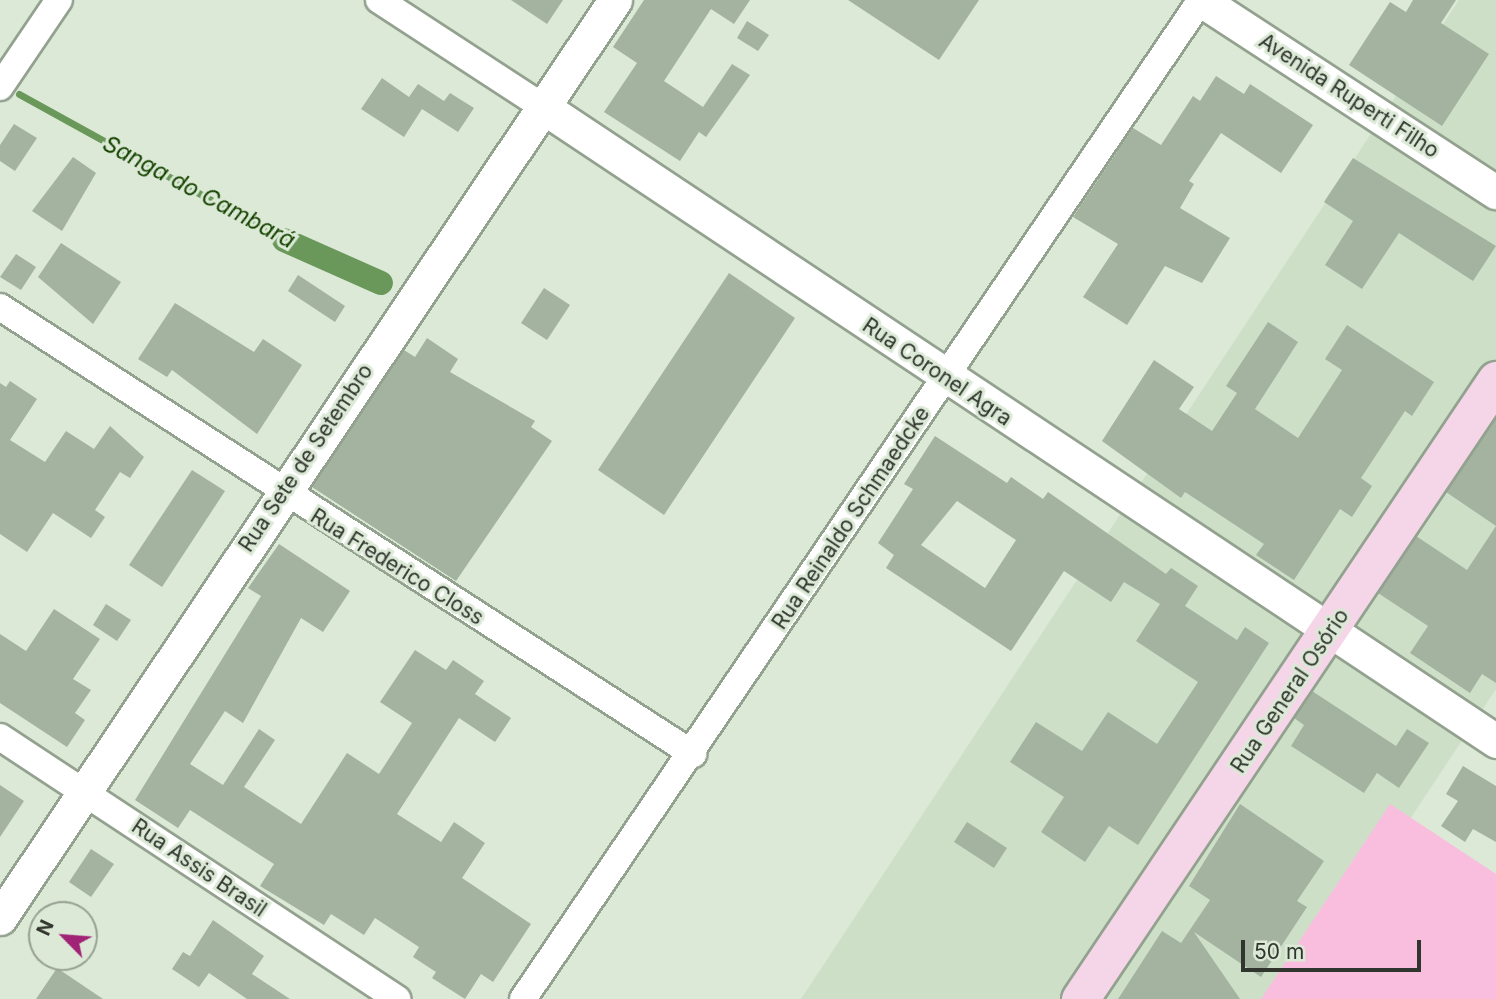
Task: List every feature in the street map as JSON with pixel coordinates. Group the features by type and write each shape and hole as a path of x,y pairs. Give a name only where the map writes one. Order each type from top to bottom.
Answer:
{"main road":[{"name":"Rua General Osório","path":"1080,999 1329,634 1496,380"}],"street":[{"path":"0,87 59,0"},
{"name":"Rua Coronel Agra","path":"379,0 1329,634 1496,741"},
{"name":"Rua Sete de Setembro","path":"0,918 281,494 615,0"},
{"name":"Avenida Ruperti Filho","path":"1201,0 1496,192"},
{"name":"Rua Reinaldo Schmaedcke","path":"523,999 692,754 1201,0"},
{"name":"Rua Frederico Closs","path":"0,307 281,494 692,754"},
{"name":"Rua Assis Brasil","path":"0,737 397,999"}],"shaded area":[{"path":"1459,0 1496,0 1496,689 1291,999 801,999"},
{"path":"1390,804 1496,874 1496,999 1261,999"}],"building":[{"path":"511,0 563,0 547,24"},
{"path":"644,0 750,0 734,24 711,9 664,81 703,107 732,64 750,75 706,137 699,132 680,161 604,112 637,63 613,47"},
{"path":"848,0 979,0 939,60"},
{"path":"1413,0 1456,0 1441,23 1489,54 1442,126 1349,65 1390,2 1406,12"},
{"path":"747,21 769,35 758,51 737,38"},
{"path":"1216,76 1244,94 1250,84 1313,125 1281,173 1221,133 1189,181 1194,184 1180,208 1230,238 1202,283 1165,266 1127,325 1083,297 1118,244 1073,217 1133,128 1161,145 1193,96 1200,101"},
{"path":"382,78 409,97 418,84 444,101 450,93 474,108 458,132 422,109 404,137 361,109"},
{"path":"14,124 37,138 15,171 0,161 0,145"},
{"path":"73,157 96,173 62,231 32,211"},
{"path":"1353,158 1496,246 1473,281 1399,233 1362,289 1325,265 1353,221 1324,202"},
{"path":"61,243 121,282 93,324 38,277"},
{"path":"16,254 36,267 21,290 0,277"},
{"path":"729,273 795,318 664,515 598,470"},
{"path":"298,275 345,306 335,322 288,291"},
{"path":"544,288 570,305 547,340 521,323"},
{"path":"175,303 254,352 263,339 302,365 257,434 172,370 167,377 138,359"},
{"path":"1268,322 1298,342 1255,409 1298,438 1342,370 1325,359 1347,325 1434,382 1412,416 1405,411 1361,478 1372,486 1352,517 1340,509 1294,580 1256,555 1264,544 1185,492 1181,498 1102,441 1154,360 1194,387 1179,409 1212,431 1237,393 1226,386"},
{"path":"427,338 458,359 450,372 535,421 531,427 552,441 456,581 312,487 404,350 415,357"},
{"path":"10,381 37,399 10,440 45,462 66,431 94,449 110,426 144,457 130,478 120,472 95,510 105,517 91,538 53,513 27,552 0,534 0,383 6,387"},
{"path":"1496,418 1496,526 1446,492"},
{"path":"935,436 1007,483 1011,477 1043,499 1048,492 1166,574 1171,568 1198,586 1185,606 1237,640 1245,627 1269,643 1138,845 1109,826 1085,862 1041,832 1064,797 1010,762 1036,722 1082,751 1108,712 1157,744 1198,682 1136,641 1160,604 1124,582 1111,602 1064,571 1011,651 886,568 894,555 878,543 913,489 904,484","holes":["957,501 1016,540 985,588 921,545"]},
{"path":"192,470 225,491 162,587 129,565"},
{"path":"1496,526 1496,683 1482,674 1470,693 1410,653 1428,626 1378,593 1416,536 1467,570"},
{"path":"279,544 350,591 323,632 301,618 243,723 225,711 190,764 223,785 259,729 275,740 244,787 301,824 347,753 379,774 412,723 380,702 415,650 446,670 453,660 484,681 475,694 511,718 495,742 459,718 397,814 441,842 454,822 485,843 462,878 531,924 493,982 481,974 465,999 432,978 436,972 413,957 419,947 375,918 364,935 331,914 324,925 260,886 274,864 190,810 178,828 135,800 261,596 248,588"},
{"path":"106,604 131,620 117,641 93,625"},
{"path":"54,609 100,639 73,679 91,690 75,713 85,720 67,747 0,703 0,634 26,651"},
{"path":"1312,691 1396,746 1407,729 1429,743 1399,788 1377,773 1364,793 1291,746 1304,725 1294,718"},
{"path":"1463,766 1496,786 1496,842 1473,829 1465,842 1441,826 1458,801 1446,794"},
{"path":"0,785 24,801 0,837"},
{"path":"1240,804 1324,861 1297,901 1307,907 1261,977 1194,932 1240,999 1118,999 1162,931 1181,943 1210,900 1189,886"},
{"path":"967,822 1007,848 994,868 954,842"},
{"path":"91,849 114,864 91,897 69,882"},
{"path":"213,920 264,956 252,974 290,999 247,999 209,973 199,987 172,969 183,952 190,956"},
{"path":"55,971 61,971 103,999 36,999"}],"waterway":[{"name":"Sanga do Cambará","path":"19,94 284,240"},
{"name":"Sanga do Cambará","path":"284,240 381,283"}]}
